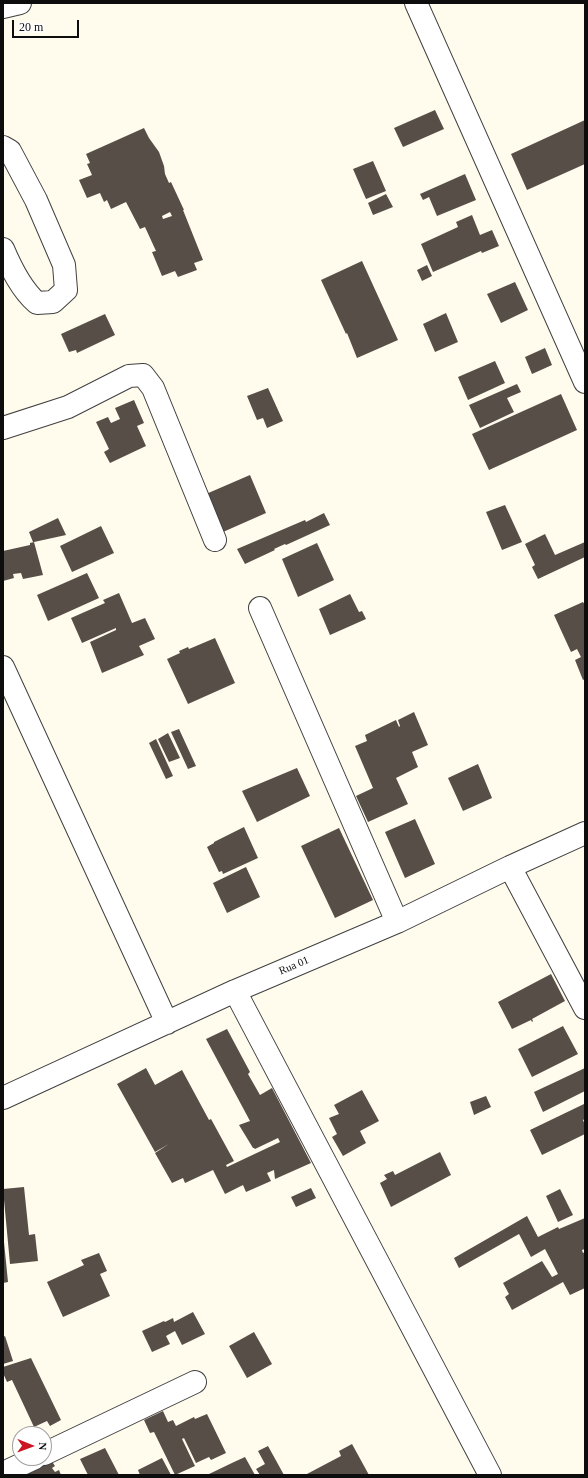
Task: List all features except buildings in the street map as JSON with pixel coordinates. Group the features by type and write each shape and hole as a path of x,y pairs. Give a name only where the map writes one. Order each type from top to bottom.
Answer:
{"street":[{"path":"3,6 20,3"},
{"path":"416,3 585,382"},
{"path":"3,146 10,151 36,200 64,265 66,290 53,302 37,303 29,296 9,263 3,249"},
{"path":"3,428 68,407 129,376 143,376 153,388 215,540"},
{"path":"260,608 397,922"},
{"path":"3,667 167,1023"},
{"name":"Rua 01","path":"3,1098 235,991 397,922 510,867 585,833"},
{"path":"510,867 585,1008"},
{"path":"235,991 490,1475"},
{"path":"52,1450 195,1382"},
{"path":"3,1473 18,1466"}]}
